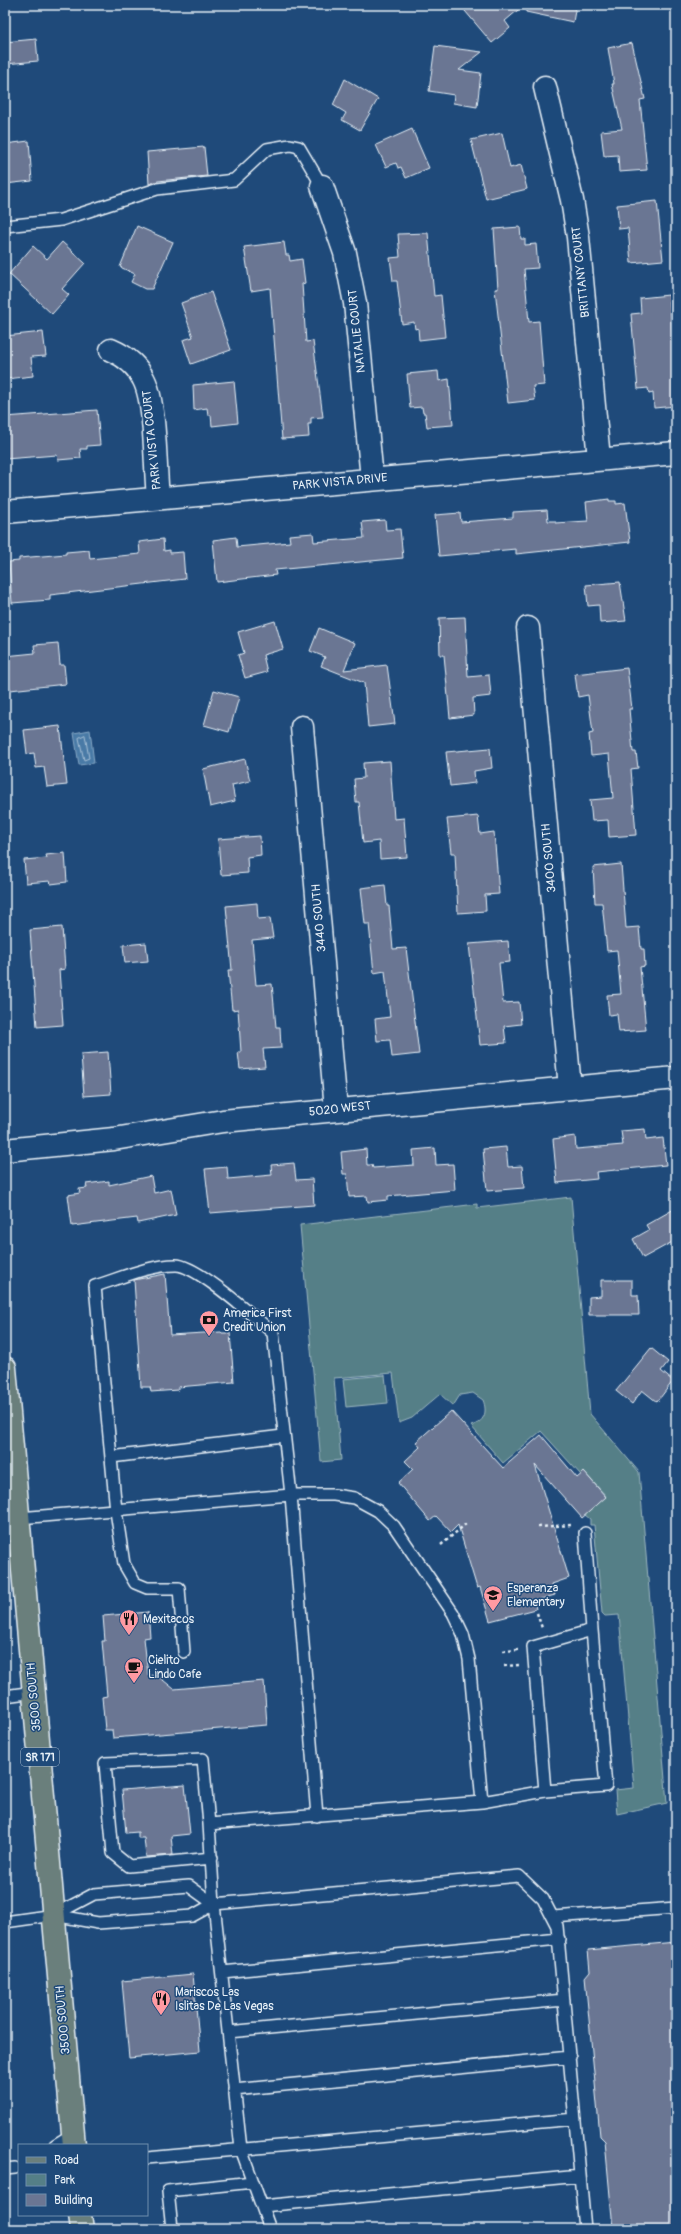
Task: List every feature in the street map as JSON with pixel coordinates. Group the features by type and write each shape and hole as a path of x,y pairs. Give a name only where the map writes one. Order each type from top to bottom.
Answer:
{"main road":[{"name":"3500 SOUTH","path":"5,1368 12,1518 34,1692 74,2139"},
{"path":"80,2216 82,2229"}],"street":[{"name":"BRITTANY COURT","path":"546,87 572,200 578,237 599,459"},
{"name":"NATALIE COURT","path":"322,186 345,253 355,303 372,479"},
{"name":"PARK VISTA COURT","path":"111,350 126,358 138,369 148,391 158,498"},
{"name":"PARK VISTA DRIVE","path":"5,512 676,452"},
{"name":"3400 SOUTH","path":"528,628 570,1088"},
{"name":"3440 SOUTH","path":"302,728 336,1109"},
{"name":"5020 WEST","path":"5,1150 108,1139 199,1124 336,1109 676,1078"}],"lane":[{"path":"5,226 61,220 157,189 234,180 267,149 290,145 299,148 322,186"},
{"path":"184,1652 179,1588 146,1588 135,1584 124,1564 116,1511 95,1286 145,1270 176,1265 195,1271 273,1333 283,1436 291,1495 317,1816"},
{"path":"111,1457 283,1436"},
{"path":"12,1518 116,1511 291,1495 334,1495 354,1498 378,1511 394,1526 453,1612 463,1634 469,1659 482,1802"},
{"path":"209,1824 482,1802 545,1791 606,1786 585,1533"},
{"path":"545,1791 533,1647 592,1630"},
{"path":"5,1696 34,1692"},
{"path":"212,1858 129,1866 113,1853 105,1763 203,1759 212,1858 214,1904 241,2149 270,2229"},
{"path":"5,1922 54,1915 98,1923 184,1917 192,1916 214,1904 519,1876 543,1899 555,1922 559,1939 585,2229"},
{"path":"54,1915 94,1894 189,1886 214,1904"},
{"path":"555,1922 676,1908"},
{"path":"222,1972 559,1939"},
{"path":"228,2032 564,2000"},
{"path":"234,2090 570,2057"},
{"path":"148,2158 575,2119"},
{"path":"58,2144 74,2139"},
{"path":"262,2206 580,2176"},
{"path":"172,2229 168,2191 253,2182"}],"path":[{"path":"442,1546 467,1523"},
{"path":"538,1527 573,1525"}],"green space":[{"path":"571,1197 590,1414 639,1472 667,1803 617,1814 615,1790 634,1788 619,1615 605,1616 602,1613 594,1525 590,1525 590,1519 585,1515 606,1496 584,1472 581,1475 541,1431 503,1463 471,1426 479,1422 485,1413 483,1400 473,1393 460,1395 453,1406 440,1394 412,1418 399,1423 393,1373 334,1378 341,1460 321,1462 300,1225 477,1204 477,1208"},
{"path":"385,1375 388,1403 346,1407 343,1379"}],"water":[{"path":"90,730 94,763 79,765 74,733"}],"building":[{"path":"460,5 524,5 505,21 510,28 492,43"},
{"path":"526,5 576,5 573,22 526,12"},
{"path":"36,39 38,61 5,64 5,42"},
{"path":"632,43 645,99 640,100 647,170 619,172 618,155 604,156 601,131 622,129 612,84 614,84 608,48"},
{"path":"435,46 482,52 459,70 481,73 477,107 453,103 454,95 429,91"},
{"path":"345,79 378,99 360,130 342,120 346,113 333,105"},
{"path":"412,129 429,168 406,178 401,167 398,168 396,163 386,167 376,145"},
{"path":"502,133 510,168 521,165 527,189 486,199 471,140"},
{"path":"29,141 32,181 5,184 5,144"},
{"path":"204,147 207,176 158,181 149,184 147,152"},
{"path":"657,201 663,260 631,263 628,228 619,229 617,205"},
{"path":"137,226 173,242 152,289 145,289 131,282 135,274 120,267"},
{"path":"520,227 521,239 525,239 525,245 536,244 538,268 524,269 529,322 539,321 544,385 533,386 535,400 508,403 495,289 498,289 494,229"},
{"path":"428,233 434,296 441,295 445,337 419,340 418,328 415,329 414,322 402,324 397,281 393,281 390,258 400,257 398,234"},
{"path":"62,242 85,263 62,289 69,295 52,314 9,274 33,246 47,259"},
{"path":"284,242 286,255 289,255 290,261 302,259 305,283 302,284 306,342 313,341 323,417 311,418 311,424 308,424 309,437 282,439 270,288 251,291 244,247"},
{"path":"211,292 231,350 191,364 183,340 193,337 181,303"},
{"path":"669,295 676,369 676,406 654,408 653,393 649,394 648,388 638,389 631,314 641,313 640,298"},
{"path":"43,332 46,356 31,357 33,376 6,379 5,336"},
{"path":"438,371 439,381 449,379 453,425 427,427 425,413 423,413 422,407 410,408 407,374"},
{"path":"234,381 238,423 212,426 211,415 208,415 207,408 194,410 193,385"},
{"path":"97,410 100,445 87,446 87,449 80,449 81,458 58,460 57,455 5,459 5,417"},
{"path":"609,499 609,501 616,501 616,504 625,503 630,542 516,554 516,549 439,556 435,515 460,513 461,522 513,518 513,512 547,510 548,521 555,521 555,523 588,521 586,502"},
{"path":"385,520 386,530 400,529 403,558 275,570 276,575 217,582 213,540 236,537 237,547 290,542 289,535 313,533 314,542 364,538 362,522"},
{"path":"163,539 164,551 170,550 170,553 183,552 185,579 50,595 50,600 12,603 9,562 19,561 19,558 66,554 66,552 89,550 90,559 140,554 139,542"},
{"path":"620,582 626,621 600,623 599,605 588,606 586,585"},
{"path":"465,617 468,677 489,675 491,696 473,698 474,715 450,718 444,655 440,655 439,618"},
{"path":"275,621 283,649 263,655 267,672 245,678 238,655 244,653 238,632"},
{"path":"319,628 355,643 344,670 387,665 395,724 368,727 364,683 321,666 325,657 310,651"},
{"path":"58,643 60,665 64,665 66,684 10,690 5,656 35,653 34,645"},
{"path":"627,668 632,709 629,709 633,752 636,752 638,768 631,769 636,835 609,837 608,820 592,821 590,800 613,798 609,754 591,756 589,734 593,733 588,695 578,697 575,674"},
{"path":"214,690 239,697 229,732 204,725"},
{"path":"60,726 67,785 47,787 44,767 36,768 34,753 27,754 24,730"},
{"path":"490,748 492,768 474,771 475,783 450,786 446,752"},
{"path":"245,759 250,781 232,785 235,801 210,807 203,769"},
{"path":"390,761 394,819 404,818 407,857 380,859 379,841 363,843 359,802 356,802 354,779 364,778 363,763"},
{"path":"478,816 480,834 494,832 499,894 485,895 486,911 458,913 455,853 451,853 447,819"},
{"path":"260,836 261,855 247,857 248,873 221,875 218,839"},
{"path":"65,853 67,882 51,884 50,881 26,883 24,860 47,858 46,855"},
{"path":"621,864 626,928 639,927 641,949 644,949 645,966 640,967 646,1030 619,1032 617,1014 609,1015 607,995 621,994 617,950 607,951 602,903 595,903 593,867"},
{"path":"385,885 387,906 389,906 393,949 406,948 419,1054 392,1057 390,1040 377,1041 375,1019 390,1017 385,971 374,973 369,924 365,924 361,888"},
{"path":"257,903 258,919 270,918 273,938 252,940 256,985 272,984 276,1027 280,1027 281,1048 263,1049 265,1067 240,1069 238,1052 241,1052 238,1009 232,1010 228,970 232,970 226,906"},
{"path":"62,927 65,969 59,970 63,1025 37,1027 30,930"},
{"path":"508,941 510,962 499,963 503,1003 519,1002 521,1024 504,1026 506,1043 480,1045 469,944"},
{"path":"146,943 148,961 125,963 123,945"},
{"path":"108,1052 111,1094 84,1096 81,1054"},
{"path":"645,1129 646,1140 663,1138 666,1165 596,1172 597,1179 557,1183 553,1139 575,1136 576,1149 623,1145 621,1131"},
{"path":"506,1147 508,1167 522,1166 524,1188 487,1191 483,1149"},
{"path":"435,1148 436,1165 453,1164 455,1190 388,1196 388,1200 368,1202 367,1196 349,1197 347,1174 343,1174 341,1152 366,1149 367,1165 372,1165 373,1168 414,1165 413,1150"},
{"path":"294,1163 296,1180 312,1179 314,1205 210,1213 205,1169 227,1167 228,1179 272,1175 271,1165"},
{"path":"151,1176 154,1193 171,1189 176,1215 138,1223 137,1218 72,1226 68,1195 80,1193 79,1189 87,1188 86,1184 109,1181 109,1185"},
{"path":"676,1208 676,1240 643,1258 633,1239 649,1230 646,1225"},
{"name":"America First Credit Union","path":"165,1274 170,1335 221,1332 230,1333 234,1382 178,1387 178,1390 151,1392 150,1387 141,1387 134,1280"},
{"path":"601,1280 632,1280 632,1295 638,1295 639,1315 589,1315 589,1297 601,1296"},
{"path":"651,1348 668,1362 661,1371 673,1381 657,1402 642,1390 632,1404 616,1391"},
{"path":"451,1411 503,1468 541,1435 577,1478 584,1472 606,1497 582,1518 535,1465 569,1578 552,1584 555,1595 534,1601 536,1609 490,1621 480,1587 477,1588 458,1525 451,1532 436,1516 430,1521 398,1483 413,1469 405,1461 420,1447 416,1442"},
{"path":"148,1612 150,1637 144,1638 148,1675 158,1676 174,1689 264,1681 267,1725 113,1738 112,1730 105,1730 102,1697 107,1696 102,1641 105,1641 103,1616"},
{"path":"185,1785 190,1834 171,1836 173,1855 146,1857 144,1838 138,1838 138,1832 126,1833 122,1790"},
{"path":"676,1942 676,2229 613,2229 605,2141 600,2136 585,1977 590,1971 588,1950"},
{"name":"Mariscos Las Islitas De Las Vegas","path":"193,1974 200,2051 129,2058 122,1981"}],"place":[{"name":"America First Credit Union","path":"209,1337"},
{"name":"Esperanza Elementary","path":"493,1612"},
{"name":"Mexitacos","path":"129,1636"},
{"name":"Cielito Lindo Cafe","path":"134,1684"},
{"name":"Mariscos Las Islitas De Las Vegas","path":"161,2016"}]}
